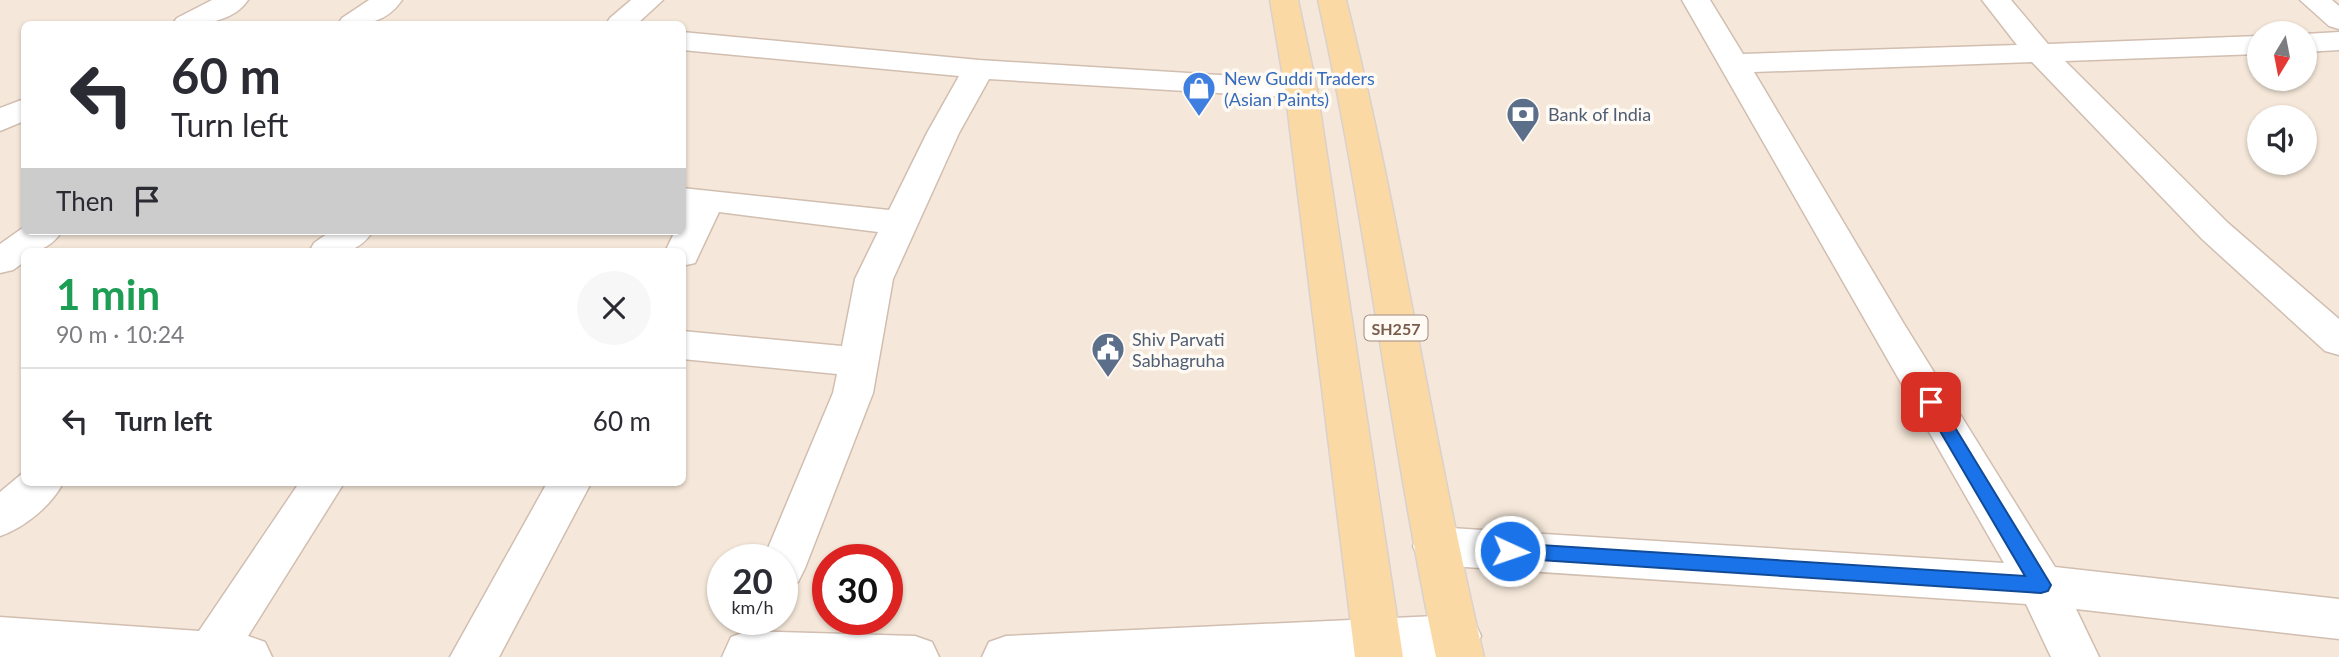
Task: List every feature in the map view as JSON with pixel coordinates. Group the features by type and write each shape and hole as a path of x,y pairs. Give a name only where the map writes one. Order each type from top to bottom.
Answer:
{"main road":[{"path":"1284,0 1301,89 1378,648"},
{"name":"SH257","path":"1332,0 1354,92 1435,546 1458,646"}],"street":[{"path":"193,21 234,0"},
{"path":"356,21 388,0"},
{"path":"624,21 649,0"},
{"path":"1696,0 1890,334 2041,585 2075,657"},
{"path":"1996,0 2042,55 2215,231 2339,341"},
{"path":"2314,0 2339,20"},
{"path":"686,41 979,69 1301,89"},
{"path":"2317,42 2339,41"},
{"path":"1733,64 2247,46"},
{"path":"792,544 853,393 874,279 943,133 979,69"},
{"path":"0,121 21,110"},
{"path":"683,248 695,199 900,223"},
{"path":"2,257 38,235"},
{"path":"332,248 350,235"},
{"path":"686,345 860,361"},
{"path":"0,518 37,486"},
{"path":"0,638 230,655 320,486"},
{"path":"474,657 567,486"},
{"path":"1435,546 2041,585 2339,619"},
{"path":"752,643 915,657"},
{"path":"1006,657 1458,646"}],"shaded area":[{"path":"0,0 2339,0 2339,657 0,657"}],"place":[{"name":"New Guddi Traders (Asian Paints)","path":"1199,118"},
{"name":"Bank of India","path":"1523,144"},
{"name":"Shiv Parvati Sabhagruha","path":"1108,379"}],"route":[{"path":"1510,551 2041,585 1931,402"}]}
